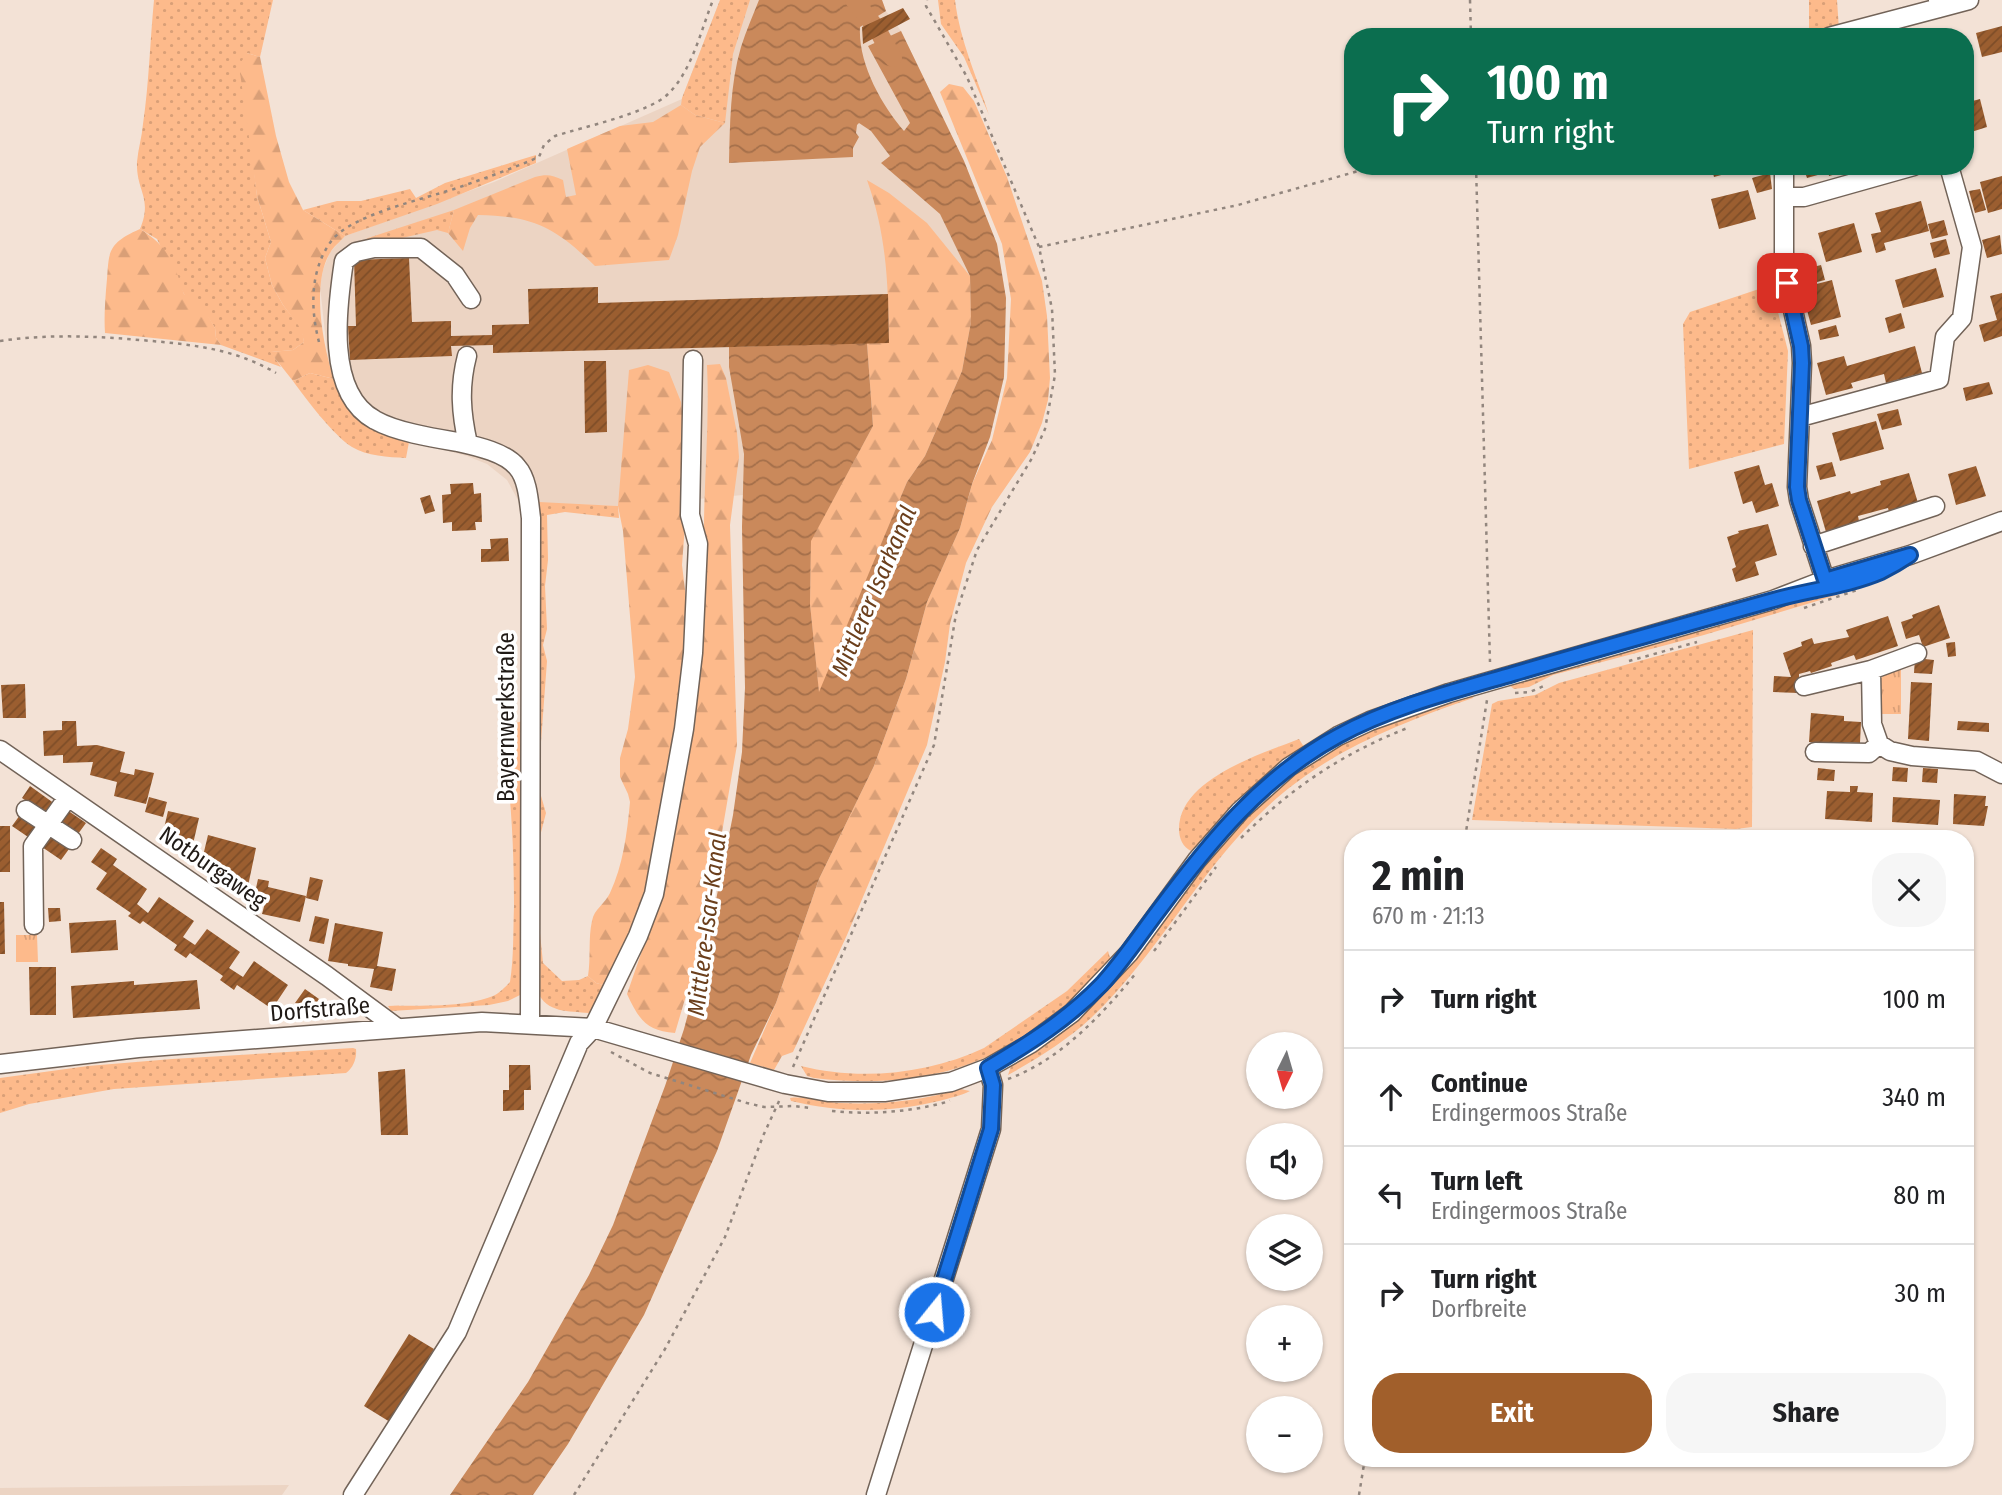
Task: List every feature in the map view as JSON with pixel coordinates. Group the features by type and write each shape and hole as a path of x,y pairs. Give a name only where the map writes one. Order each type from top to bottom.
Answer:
{"street":[{"path":"1859,28 1939,4 1969,0"},
{"path":"1784,175 1784,270 1801,346 1797,487 1825,580"},
{"path":"1784,197 1804,197 1882,175"},
{"path":"1800,417 1939,379 1945,337 1962,318 1972,247 1952,175"},
{"name":"Bayernwerkstraße","path":"471,299 454,275 421,248 374,248 356,252 344,261 338,301 341,376 351,398 374,420 419,435 468,444 497,454 517,467 527,489 531,518 530,1024"},
{"path":"467,356 461,380 461,414 468,444"},
{"path":"354,1495 457,1332 579,1044 593,1028 638,936 654,894 684,729 693,653 698,544 690,515 693,359"},
{"path":"1813,546 1935,506"},
{"path":"1773,600 1825,580 1910,555 2002,522"},
{"path":"1773,600 1833,587 1870,575 1910,555"},
{"name":"Dorfstraße","path":"0,1063 138,1048 482,1022 593,1028 777,1082 828,1092 884,1092 951,1082 988,1068 1048,1031 1080,1005 1129,953 1197,860 1240,811 1289,767 1338,736 1370,721 1489,689 1773,600"},
{"path":"1804,686 1871,670 1917,653"},
{"path":"1871,670 1872,724 1879,744 1890,751 1912,755 1977,761 2002,774"},
{"path":"1815,752 1869,753 1879,744"},
{"name":"Notburgaweg","path":"0,750 327,976 396,1027"},
{"path":"34,925 33,846 68,797"},
{"path":"26,810 72,840"},
{"path":"876,1495 991,1129 993,1085 988,1068"}],"path":[{"path":"334,238 359,221 394,206 453,189 539,157 544,145 555,135 642,108 666,96 677,84 690,60 713,0"},
{"path":"777,1082 934,745 956,614 977,550 1032,458 1045,429 1055,375 1052,309 1039,247 972,88 926,6 927,0"},
{"path":"1470,0 1471,28"},
{"path":"1039,247 1238,205 1344,175"},
{"path":"1466,830 1489,689 1476,175"},
{"path":"0,341 64,335 190,344 234,353 260,363 276,373"},
{"path":"1803,609 1865,588"},
{"path":"1623,663 1701,640"},
{"path":"1508,694 1530,692 1548,684"},
{"path":"1476,701 1489,689"},
{"path":"1236,844 1297,787 1374,741 1418,724"},
{"path":"1149,957 1221,860"},
{"path":"993,1085 1018,1076 1071,1040 1101,1014 1141,967"},
{"path":"650,1073 764,1107 794,1106 818,1109"},
{"path":"830,1110 862,1113 898,1111 954,1100"},
{"path":"573,1495 664,1349 725,1237 777,1106"},
{"path":"1359,1495 1364,1467"}],"shaded area":[{"path":"720,0 882,0 886,11 901,31 964,161 997,244 1006,298 1004,377 990,437 906,679 742,751 745,688 743,495 618,506 519,502 507,480 487,464 396,437 343,398 328,361 320,286 330,252 345,236 494,182 682,99"},
{"path":"289,1485 282,1495 0,1495 0,1488"}],"green space":[{"path":"154,0 273,0 260,57 247,53 251,144 257,196 271,242 265,258 272,285 283,305 302,329 304,342 293,350 271,352 281,367 221,345 208,317 184,294 157,239 140,229 145,209 137,162 147,93"},
{"path":"720,0 750,0 733,54 725,123 695,115 681,105"},
{"path":"938,0 955,0 965,44 989,115 964,57 941,24"},
{"path":"1809,0 1837,0 1839,28 1809,28"},
{"path":"247,53 260,57 276,136 289,182 303,210 345,236 330,253 321,281 323,333 334,379 310,373 293,381 270,352 293,350 304,342 301,329 272,285 265,258 271,242 257,196 239,65"},
{"path":"949,84 963,87 974,101 1007,177 1042,281 1047,316 1050,378 1048,400 1030,452 992,507 966,563 950,624 945,662 927,745 847,935 793,1052 782,1056 774,1070 750,1063 776,1003 819,879 874,766 906,679 927,602 960,528 972,484 992,440 1007,378 1011,299 1002,244 940,92"},
{"path":"681,105 695,115 725,123 700,147 669,260 595,266 555,233 529,221 514,218 478,215 470,228 463,251 448,233 454,210 535,177 549,176 563,180 566,197 576,195 567,149 620,126 653,122"},
{"path":"536,155 536,163 437,204 345,236 303,210 337,201 361,201 410,189 416,198 445,183"},
{"path":"867,180 889,193 927,223 970,276 971,322 962,371 925,456 907,482 819,694 810,604 811,540 873,426 867,343 889,342 887,280 882,240"},
{"path":"454,210 448,233 437,230 345,251 368,238"},
{"path":"140,229 164,249 184,294 200,302 221,345 105,333 106,290 111,252 120,240"},
{"path":"1771,285 1788,351 1784,444 1689,469 1683,324 1690,312"},
{"path":"720,364 726,378 739,457 730,525 737,745 705,931 675,1033 657,1030 645,1023 627,994 662,893 704,547 707,365"},
{"path":"648,365 669,372 681,402 685,440 681,497 685,525 682,565 687,606 680,719 651,877 631,935 607,986 596,983 588,976 590,934 593,917 608,897 614,882 626,837 630,802 620,777 620,758 628,729 635,677 623,531 618,506 629,370"},
{"path":"310,373 334,379 343,398 396,437 409,442 406,458 358,450 337,435 293,381"},
{"path":"539,502 618,506 619,518 565,512 547,515 547,629 543,645 547,661 539,769 539,789 546,813 539,840 539,923 543,963 562,981 579,980 588,976 596,983 607,986 600,1003 589,1013 552,1007 538,992"},
{"path":"1831,593 1837,595 1704,635 1553,675 1529,687 1514,689 1509,685 1511,681"},
{"path":"1753,630 1752,827 1736,829 1472,820 1492,704 1535,695 1559,683"},
{"path":"1901,667 1901,714 1879,714 1879,680"},
{"path":"1471,695 1473,698 1362,742 1311,772 1287,790 1240,834 1218,860 1115,994 1072,1034 1008,1075 1011,1066 1073,1023 1107,991 1221,843 1268,797 1321,757 1379,725"},
{"path":"522,721 522,994 508,1001 489,1005 391,1011 388,1006 441,1005 481,1000 496,995 510,982 514,906 513,861 510,794 501,728"},
{"path":"1299,739 1304,747 1255,785 1191,851 1186,847 1179,829 1183,811 1192,796 1225,771"},
{"path":"16,935 37,935 38,962 16,962"},
{"path":"1108,951 1111,961 1079,994 1013,1043 979,1060 942,1072 903,1079 861,1081 814,1078 807,1076 801,1066 824,1071 870,1074 917,1069 963,1057 984,1048 1067,991"},
{"path":"356,1049 355,1060 346,1073 114,1089 29,1104 0,1113 0,1078 88,1066"},
{"path":"960,1089 970,1091 920,1105 865,1110 828,1108 791,1101 790,1098 839,1103 885,1103 930,1097"}],"water":[{"path":"759,0 882,0 886,11 860,27 860,41 867,69 879,96 904,131 910,123 868,46 901,31 964,161 997,244 1006,298 1004,377 990,437 972,484 960,528 927,602 906,679 874,766 819,879 776,1003 751,1055 717,1151 644,1315 568,1444 533,1495 450,1495 528,1382 589,1275 613,1225 684,1029 709,935 733,815 742,752 745,688 742,527 744,454 729,367 729,347 867,343 873,426 811,541 810,604 819,692 907,482 925,456 962,371 971,322 970,276 940,214 881,163 890,156 871,131 859,123 857,125 856,133 859,137 853,148 853,157 729,163 735,75 741,47"}],"building":[{"path":"903,8 910,19 863,44 862,27"},
{"path":"2002,26 2002,52 1982,57 1976,33"},
{"path":"1980,99 1987,127 1974,131 1974,101"},
{"path":"1770,175 1772,189 1757,193 1752,178"},
{"path":"2002,176 2002,209 1988,213 1980,182"},
{"path":"1980,189 1986,210 1975,213 1969,191"},
{"path":"1748,190 1756,219 1719,229 1711,199"},
{"path":"1921,201 1929,231 1884,243 1886,250 1876,253 1871,234 1881,232 1875,213"},
{"path":"1944,220 1948,235 1932,239 1928,224"},
{"path":"1854,223 1862,252 1826,262 1818,233"},
{"path":"2000,235 2002,254 1987,258 1982,240"},
{"path":"1946,239 1950,254 1934,258 1930,243"},
{"path":"409,258 412,322 451,321 451,336 492,335 492,325 529,324 528,289 598,287 598,303 888,294 889,343 493,353 493,345 451,346 452,356 350,360 348,326 356,326 354,260"},
{"path":"1821,265 1825,280 1809,284 1805,269"},
{"path":"1936,268 1944,297 1903,308 1895,280"},
{"path":"1832,280 1841,317 1811,325 1801,288"},
{"path":"2002,293 2002,336 1984,342 1979,325 1997,320 1990,296"},
{"path":"1901,313 1905,328 1889,333 1885,318"},
{"path":"1836,325 1839,336 1820,340 1818,330"},
{"path":"1915,346 1922,373 1886,383 1884,374 1851,383 1853,388 1826,395 1817,363 1844,356 1847,366"},
{"path":"584,361 606,361 607,432 585,433"},
{"path":"1989,382 1993,394 1966,401 1963,388"},
{"path":"1898,409 1902,425 1882,430 1877,414"},
{"path":"1876,421 1884,449 1840,461 1832,433"},
{"path":"1832,462 1836,476 1820,480 1816,466"},
{"path":"1759,465 1765,485 1772,483 1779,506 1756,513 1752,501 1743,504 1734,472"},
{"path":"1976,466 1986,496 1956,505 1948,474"},
{"path":"1909,473 1918,503 1889,512 1888,508 1858,516 1859,521 1826,532 1817,501 1881,485 1880,481"},
{"path":"473,483 474,494 481,493 482,522 475,522 476,530 452,531 452,522 443,523 442,495 451,494 450,484"},
{"path":"430,495 435,511 425,514 420,498"},
{"path":"1768,524 1777,555 1755,562 1759,575 1736,582 1732,569 1736,567 1727,537 1739,533 1738,531"},
{"path":"508,538 509,561 481,562 481,549 491,549 490,539"},
{"path":"1939,605 1950,638 1923,647 1919,635 1906,639 1901,622"},
{"path":"1888,616 1898,646 1856,660 1854,655 1831,663 1832,666 1799,674 1799,693 1773,692 1774,676 1791,677 1783,653 1802,646 1801,642 1812,638 1814,644 1849,637 1846,630"},
{"path":"1955,642 1956,656 1948,657 1946,643"},
{"path":"1915,658 1934,660 1932,674 1914,673"},
{"path":"1911,682 1932,683 1929,741 1908,739"},
{"path":"25,684 26,718 3,718 1,685"},
{"path":"1811,713 1844,716 1844,721 1861,722 1860,743 1843,742 1842,745 1809,742"},
{"path":"62,721 76,721 77,746 97,745 125,752 120,772 134,775 135,769 154,773 146,804 114,796 117,782 90,775 93,762 63,763 63,755 44,756 43,731 62,730"},
{"path":"1958,721 1989,723 1989,732 1957,730"},
{"path":"1893,767 1908,768 1907,782 1892,781"},
{"path":"1818,768 1835,770 1834,781 1817,780"},
{"path":"1923,768 1938,769 1937,783 1922,782"},
{"path":"30,786 55,804 47,815 22,798"},
{"path":"1850,786 1858,786 1857,792 1873,793 1872,822 1825,819 1827,791 1850,792"},
{"path":"1954,794 1986,796 1985,806 1988,806 1984,826 1953,824"},
{"path":"149,797 167,802 163,817 145,812"},
{"path":"1893,797 1940,800 1938,825 1892,822"},
{"path":"67,810 86,823 78,834 59,821"},
{"path":"168,811 199,818 193,844 162,837"},
{"path":"20,815 39,828 31,839 12,826"},
{"path":"0,826 10,826 10,872 0,872"},
{"path":"50,835 69,849 61,860 42,847"},
{"path":"208,835 256,848 248,886 210,877 214,858 203,856"},
{"path":"101,848 117,859 113,865 147,889 137,904 148,913 159,897 194,921 183,937 195,945 207,929 240,952 229,968 243,977 254,961 288,985 272,1009 237,985 234,990 220,980 223,976 190,953 186,958 174,950 177,945 143,921 140,924 128,916 131,913 96,889 107,873 91,862"},
{"path":"310,877 323,880 318,901 306,898"},
{"path":"258,879 269,881 268,887 306,896 300,922 262,914 266,899 254,897"},
{"path":"0,902 4,902 5,954 0,954"},
{"path":"48,908 60,908 61,921 49,922"},
{"path":"315,916 329,919 324,944 309,941"},
{"path":"116,920 118,950 71,953 69,923"},
{"path":"335,923 383,932 377,966 396,969 392,991 370,987 374,969 328,961"},
{"path":"29,967 56,967 56,1015 30,1015"},
{"path":"197,980 200,1009 73,1018 71,986"},
{"path":"305,989 319,999 309,1013 295,1003"},
{"path":"509,1065 530,1065 531,1090 524,1090 524,1110 503,1111 503,1090 509,1090"},
{"path":"405,1069 408,1135 381,1135 378,1072"},
{"path":"409,1334 434,1349 390,1422 364,1406"}],"waterway":[{"name":"Mittlerer Isarkanal","path":"854,0 877,29 893,58"}],"route":[{"path":"934,1312 991,1129 993,1085 988,1068 1030,1044 1088,998 1129,953 1197,860 1221,832 1289,767 1338,736 1370,721 1449,693 1773,600 1833,587 1882,571 1910,555 1825,580 1797,487 1802,363 1801,346 1787,283"}],"water label":[{"name":"Mittlere-Isar-Kanal","path":"707,924"}]}
